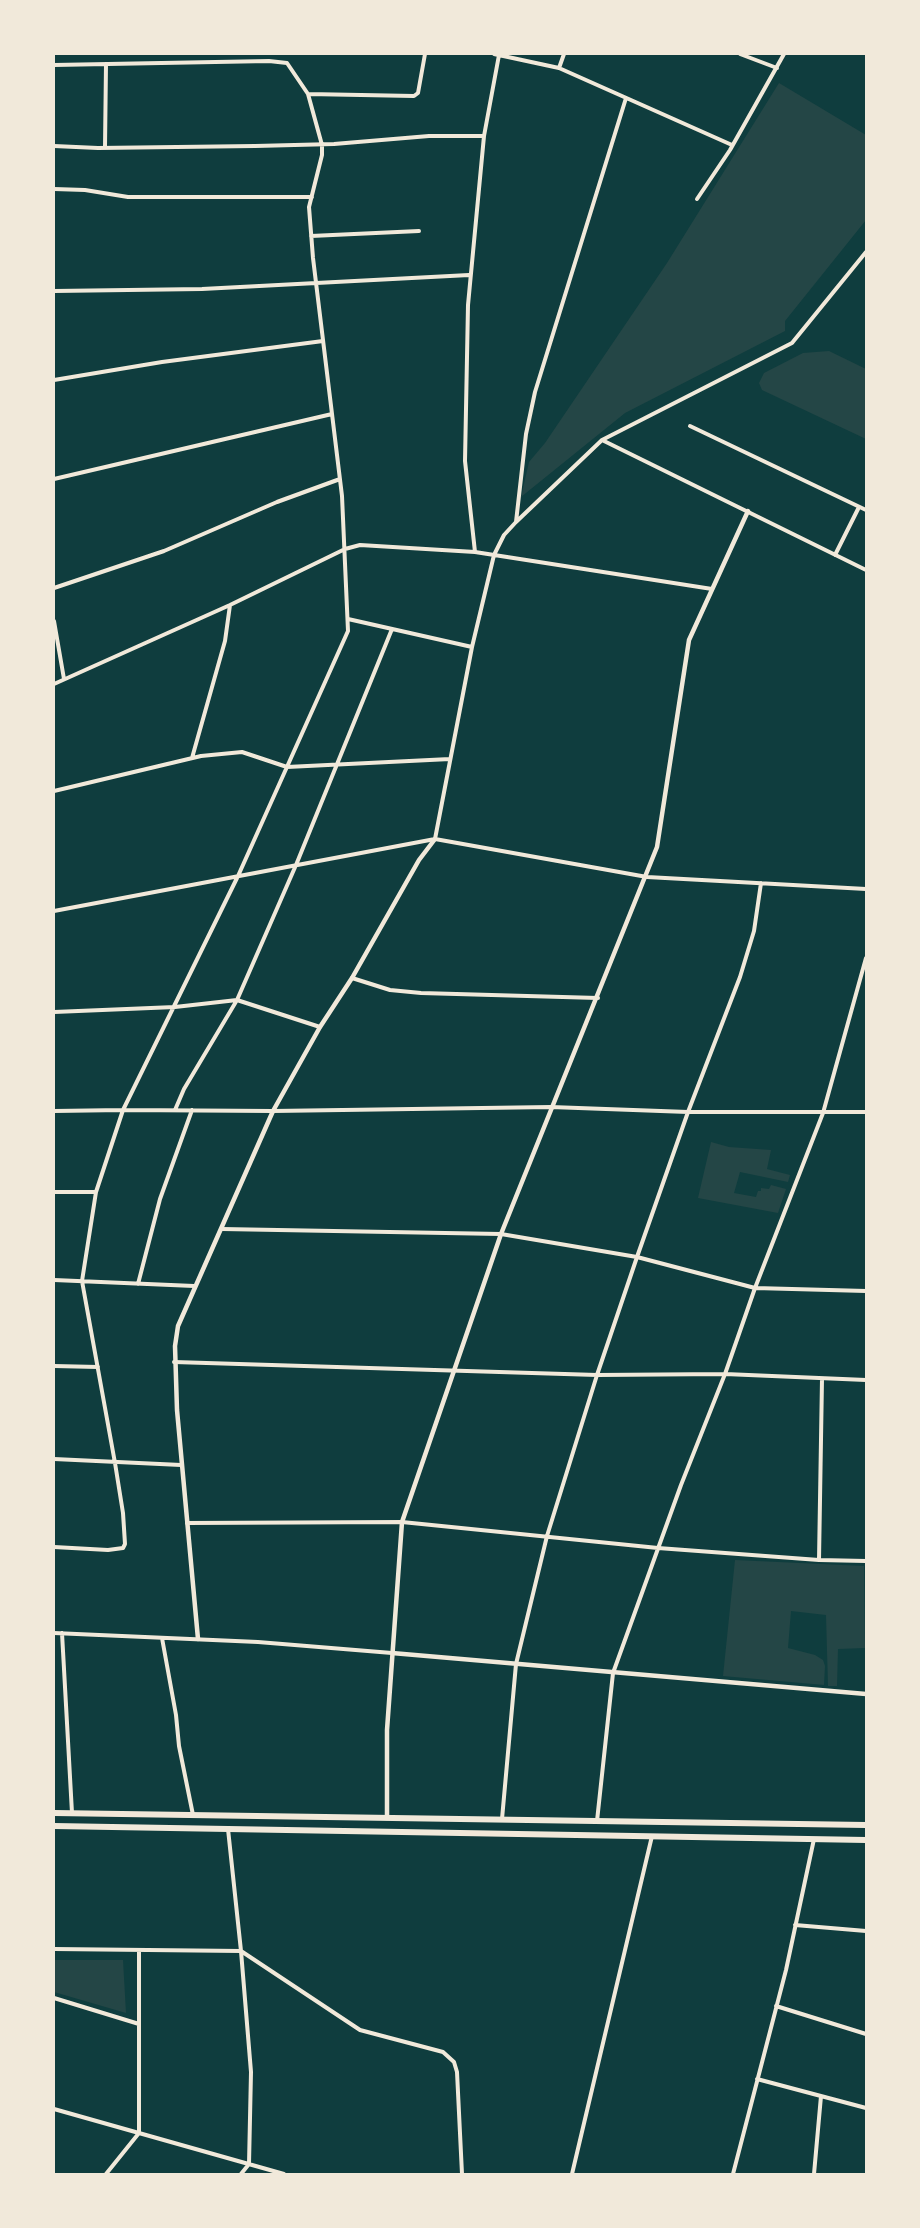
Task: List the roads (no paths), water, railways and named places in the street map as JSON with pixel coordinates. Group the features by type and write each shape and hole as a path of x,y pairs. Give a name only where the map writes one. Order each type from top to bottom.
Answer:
{"highway":[{"path":"54,1813 866,1825"},
{"path":"54,1826 866,1840"}],"street":[{"path":"308,94 414,96 418,93 425,54"},
{"path":"494,54 559,68 732,145"},
{"path":"559,68 564,54"},
{"path":"740,54 776,68"},
{"path":"697,199 732,145 784,54"},
{"path":"476,552 465,461 469,275 484,136 499,55"},
{"path":"54,65 287,63 308,94 322,145 322,155 309,207 316,282 340,479 348,619 348,631 238,876 123,1110 96,1192 82,1281 115,1463 124,1522 125,1544 123,1548 108,1550 54,1547"},
{"path":"105,147 106,64"},
{"path":"516,522 526,434 536,392 626,98"},
{"path":"54,146 322,145 429,136 484,136"},
{"path":"54,189 85,190 128,196 312,197"},
{"path":"311,236 419,232"},
{"path":"198,1640 181,1465 174,1362 178,1326 194,1286 222,1229 273,1111 320,1027 352,978 434,839 472,647 494,554 504,535 516,522 602,440 792,343 866,252"},
{"path":"54,291 202,289 469,275"},
{"path":"54,380 162,362 323,341"},
{"path":"54,478 332,414"},
{"path":"690,426 866,510"},
{"path":"602,440 866,570"},
{"path":"54,588 164,551 277,502 340,479"},
{"path":"835,554 859,507"},
{"path":"387,1818 387,1730 402,1522 501,1234 551,1107 647,877 657,848 689,640 748,511"},
{"path":"54,684 230,605 345,549 360,545 494,554 712,589"},
{"path":"192,758 224,641 230,605"},
{"path":"348,619 472,647"},
{"path":"54,621 64,679"},
{"path":"175,1110 184,1089 237,1000 338,765 392,629"},
{"path":"54,791 192,758 242,752 287,767 450,759"},
{"path":"54,911 434,839 647,877 866,889"},
{"path":"502,1819 516,1664 547,1536 597,1375 637,1257 688,1112 740,977 754,931 761,884"},
{"path":"597,1821 613,1673 681,1484 725,1374 823,1113 866,958"},
{"path":"352,978 390,990 413,992 598,998"},
{"path":"54,1012 175,1006 237,1000 320,1027"},
{"path":"54,1111 273,1111 551,1107 688,1112 866,1112"},
{"path":"138,1284 160,1199 192,1110"},
{"path":"54,1192 96,1192"},
{"path":"222,1229 501,1234 637,1257 756,1288 866,1291"},
{"path":"54,1280 194,1286"},
{"path":"174,1362 597,1375 725,1374 866,1380"},
{"path":"54,1366 98,1367"},
{"path":"819,1560 822,1379"},
{"path":"54,1459 181,1465"},
{"path":"187,1523 402,1522 658,1548 819,1560 866,1561"},
{"path":"54,1633 198,1640 392,1653 866,1694"},
{"path":"62,1633 72,1813"},
{"path":"162,1638 176,1715 179,1746 193,1815"},
{"path":"228,1829 242,1951 251,2072 249,2164 241,2174"},
{"path":"572,2174 578,2160 652,1836"},
{"path":"733,2174 776,2006 814,1839"},
{"path":"795,1925 866,1931"},
{"path":"54,1949 242,1951 360,2030 443,2052 454,2062 457,2072 462,2174"},
{"path":"106,2174 139,2133 139,1950"},
{"path":"54,1998 139,2024"},
{"path":"776,2006 866,2034"},
{"path":"757,2079 866,2108"},
{"path":"814,2174 821,2096"},
{"path":"54,2109 284,2174"}]}
